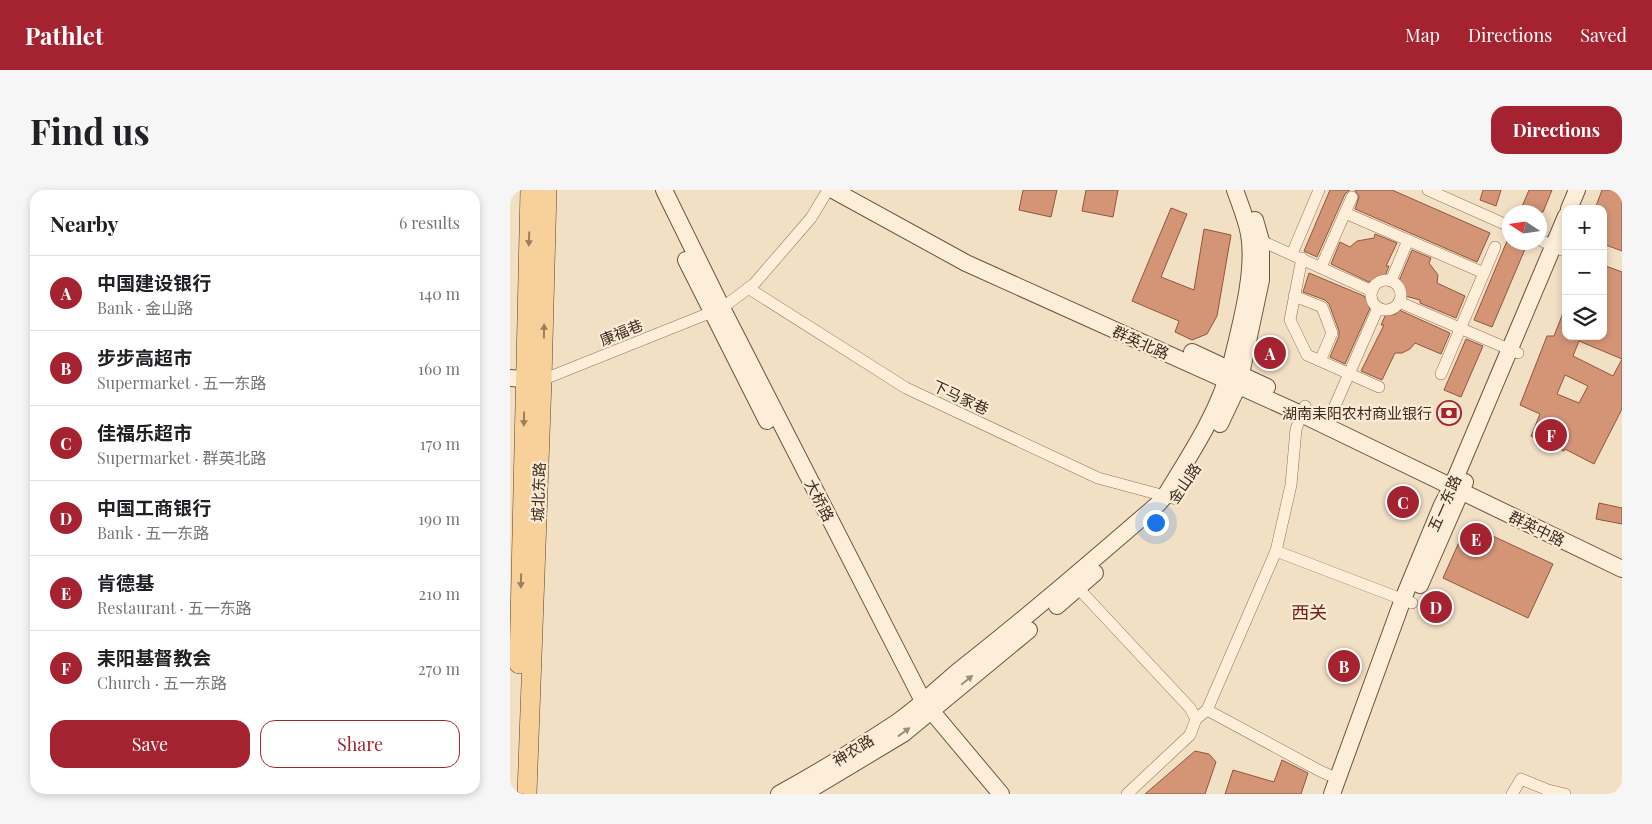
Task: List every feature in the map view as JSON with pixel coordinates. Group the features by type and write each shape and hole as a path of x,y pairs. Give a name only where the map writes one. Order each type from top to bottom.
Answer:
{"main road":[{"name":"城北东路","path":"517,794 530,190"},
{"name":"城北东路","path":"527,794 526,379 547,190"}],"street":[{"name":"大桥路","path":"653,190 717,310 922,710 987,794"},
{"name":"大桥路","path":"664,190 717,310"},
{"name":"康福巷","path":"526,379 717,310 748,288 811,218 828,190"},
{"name":"群英北路","path":"833,190 966,263 1234,378"},
{"name":"群英北路","path":"856,190 973,256 1459,484"},
{"name":"金山路","path":"1235,190 1255,238"},
{"name":"金山路","path":"922,710 1078,588 1171,497 1234,378 1261,280 1254,215 1244,190"},
{"path":"1320,190 1297,256 1290,320 1307,355 1379,388"},
{"path":"1428,190 1502,222"},
{"path":"1571,205 1577,190"},
{"path":"1582,205 1588,190"},
{"path":"1321,267 1352,197"},
{"path":"1345,213 1484,273"},
{"name":"五一东路","path":"1332,794 1442,505 1459,484 1514,352 1562,227"},
{"path":"1255,238 1372,291"},
{"path":"1391,281 1408,240"},
{"path":"1441,374 1495,247"},
{"path":"1391,281 1400,290 1399,302 1394,308 1389,310 1378,308 1372,301 1372,291 1380,282 1391,281"},
{"name":"下马家巷","path":"748,288 906,388 1098,478 1171,497"},
{"path":"1294,296 1322,308 1332,332 1320,361"},
{"path":"1399,302 1514,352"},
{"path":"1328,422 1378,308"},
{"path":"1127,794 1190,735 1196,719 1207,710 1276,551 1291,485 1296,428 1303,410"},
{"name":"群英中路","path":"1459,484 1622,559"},
{"name":"群英中路","path":"1459,484 1622,569"},
{"name":"金山路","path":"922,710 1022,620 1158,504 1171,497"},
{"path":"1276,551 1407,601"},
{"path":"1078,588 1190,708 1196,719"},
{"name":"五一东路","path":"1342,794 1407,601"},
{"name":"大桥路","path":"922,710 1001,794"},
{"name":"神农路","path":"779,794 834,762 896,722 922,710"},
{"name":"神农路","path":"803,794 903,734 922,710"},
{"path":"1207,710 1329,775"},
{"path":"1512,794 1521,779 1548,790 1566,794"}],"building":[{"path":"1023,190 1057,190 1051,217 1019,210"},
{"path":"1086,190 1118,190 1113,217 1082,211"},
{"path":"1330,190 1350,190 1345,194 1317,257 1304,251"},
{"path":"1355,190 1392,190 1490,233 1477,262 1355,209 1359,197"},
{"path":"1483,190 1501,190 1496,206 1480,200"},
{"path":"1529,190 1552,190 1546,205 1523,205"},
{"path":"1602,190 1622,190 1622,251 1607,245 1607,205 1596,205"},
{"path":"1171,208 1187,214 1161,277 1194,290 1204,229 1231,235 1217,316 1207,334 1192,340 1175,332 1179,321 1132,301"},
{"path":"1375,234 1397,243 1386,266 1389,266 1385,276 1369,282 1331,264 1340,242 1350,247 1357,241 1374,238"},
{"path":"1412,250 1431,258 1429,263 1438,275 1437,283 1465,296 1456,318 1420,303 1420,300 1405,296 1405,290 1399,281"},
{"path":"1503,250 1525,250 1492,327 1474,320"},
{"path":"1607,266 1622,272 1622,359 1622,409 1594,464 1565,449 1564,451 1531,436 1540,414 1520,405 1547,336 1554,336 1562,316 1562,340 1607,340","holes":["1579,341 1622,359 1613,376 1573,356","1565,375 1588,386 1579,403 1557,394"]},
{"path":"1309,273 1364,296 1371,306 1345,364 1330,357 1339,336 1339,331 1329,304 1325,300 1303,292"},
{"path":"1399,310 1450,333 1441,354 1415,343 1410,349 1402,353 1395,353 1382,380 1361,371 1384,325 1381,325 1385,316 1396,314"},
{"path":"1466,339 1483,346 1461,397 1444,390"},
{"path":"1599,503 1622,508 1622,524 1596,519"},
{"path":"1482,531 1553,564 1528,618 1443,578 1460,540"},
{"path":"1195,751 1209,754 1216,762 1205,794 1145,794"},
{"path":"1282,760 1308,773 1301,794 1225,794 1233,770 1274,782"}],"place":[{"name":"中国建设银行","path":"1270,353"},
{"name":"湖南耒阳农村商业银行","path":"1449,413"},
{"name":"耒阳基督教会","path":"1551,435"},
{"name":"佳福乐超市","path":"1403,502"},
{"name":"肯德基","path":"1476,539"},
{"name":"中国工商银行","path":"1436,607"},
{"name":"步步高超市","path":"1344,666"}],"district":[{"name":"西关","path":"1309,612"}]}
